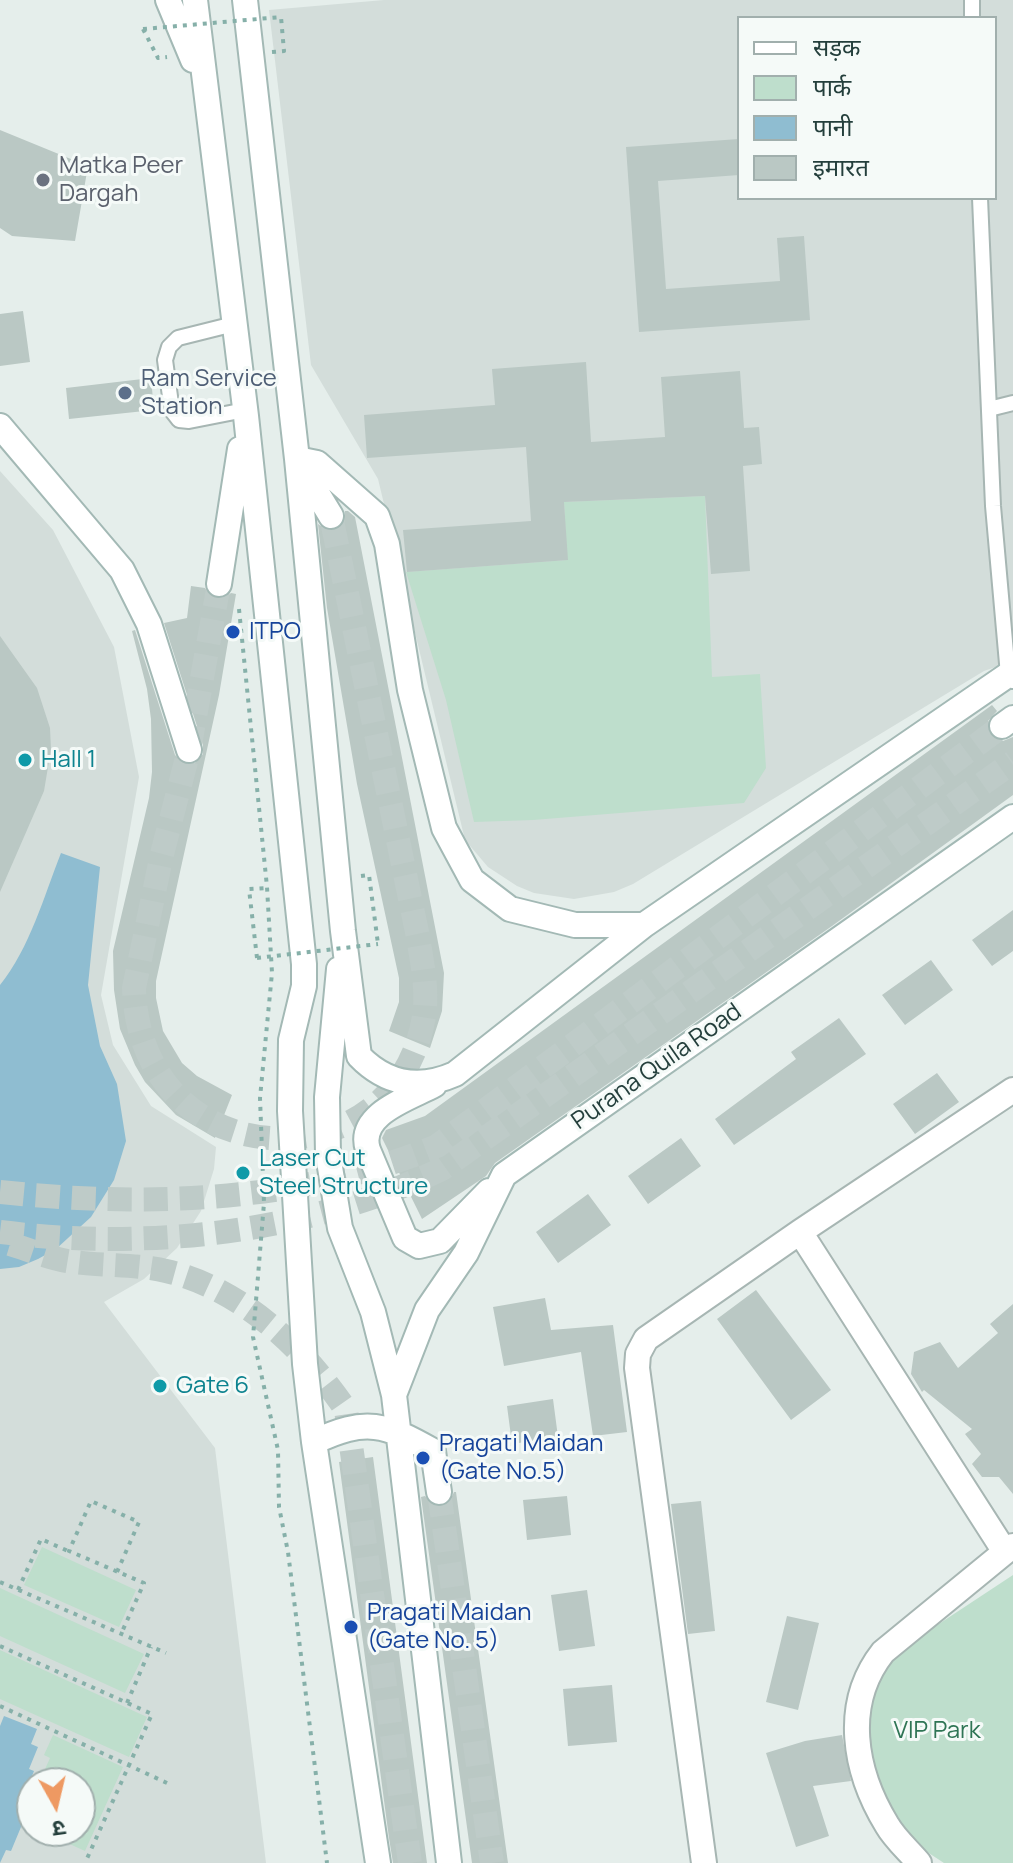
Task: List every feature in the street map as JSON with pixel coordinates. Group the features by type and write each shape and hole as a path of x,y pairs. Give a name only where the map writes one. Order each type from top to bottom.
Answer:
{"main road":[{"path":"168,0 202,76"},
{"path":"195,0 245,413 304,964 304,986 291,1040 290,1111 302,1332 314,1442 378,1863"},
{"path":"245,0 297,459 343,931 359,1056 382,1075 397,1081 426,1083 455,1074"},
{"path":"219,584 245,413"},
{"path":"0,426 122,570 149,624 189,750"},
{"path":"297,459 331,516"},
{"path":"297,459 317,463 377,516 387,544 410,690 444,828 472,880 510,909 575,925 644,925"},
{"path":"504,1175 440,1241 419,1246 405,1238 366,1143 367,1129 380,1115 455,1074 644,925 1010,676"},
{"name":"Purana Quila Road","path":"394,1395 427,1310 466,1253 504,1175 1013,817"},
{"path":"343,931 327,1097 328,1155 340,1228 373,1312 394,1395 449,1863"},
{"path":"704,1863 637,1368 638,1354 646,1339 1013,1090"},
{"path":"800,1232 1009,1549 883,1652 873,1665 857,1704 857,1737 870,1788 887,1826 919,1863"},
{"path":"314,1442 356,1426 398,1431 433,1451 439,1492"}],"lane":[{"path":"980,200 993,506 1010,676"},
{"path":"234,324 178,338 169,347 165,360 172,411 179,420 245,413"},
{"path":"989,409 1013,403"}],"path":[{"path":"158,58 143,29 281,17 284,51"},
{"path":"249,889 257,958 378,944 369,875"},
{"path":"69,1551 91,1501 139,1522 117,1572"},
{"path":"18,1590 41,1539 144,1583 121,1634"},
{"path":"0,1582 166,1653"},
{"path":"0,1646 152,1714 85,1863"},
{"path":"127,1703 151,1647"},
{"path":"0,1706 167,1783"}],"shaded area":[{"path":"384,0 1013,0 1013,661 984,671 633,884 614,892 574,899 534,893 488,867 465,840 378,479 311,365 269,10"},
{"path":"0,471 53,530 114,647 139,777 101,995 113,1045 151,1106 216,1147 214,1169 201,1211 177,1248 144,1279 104,1302 215,1448 266,1863 0,1863"}],"green space":[{"path":"705,496 712,677 760,674 766,768 744,803 474,822 446,700 406,572 567,560 564,502"},
{"path":"42,1547 136,1590 119,1627 24,1585"},
{"name":"VIP Park","path":"1013,1575 1013,1863 944,1863 918,1846 880,1798 854,1718 886,1667 913,1641"},
{"path":"0,1588 144,1654 125,1693 0,1636"},
{"path":"0,1650 147,1717 129,1757 0,1699"},
{"path":"53,1735 123,1767 96,1827 96,1767 46,1767 50,1758 44,1755"}],"water":[{"path":"61,853 100,867 88,985 100,1046 117,1084 126,1141 114,1180 91,1217 56,1249 19,1267 0,1269 0,985 28,938"},
{"path":"4,1716 37,1729 31,1744 38,1747 30,1767 16,1767 16,1839 11,1851 6,1850 0,1863 0,1726"}],"building":[{"name":"Matka Peer Dargah","path":"0,130 88,166 75,241 12,236 0,228"},
{"path":"737,139 737,175 658,181 666,289 780,281 777,238 804,236 810,320 639,332 626,147"},
{"path":"23,311 30,362 0,366 0,314"},
{"path":"586,362 591,442 665,437 661,377 740,371 744,428 759,427 762,464 743,466 750,571 711,574 705,496 564,502 568,560 407,572 403,530 531,521 526,447 367,458 364,415 495,405 492,369"},
{"path":"151,378 154,410 69,419 66,388"},
{"path":"345,511 355,517 444,973 442,1011 430,1048 389,1031 399,1002 399,978 357,784 327,608 318,524 325,529 338,529 344,522"},
{"path":"191,586 205,588 216,599 236,594 219,695 156,981 156,998 163,1031 182,1063 197,1076 232,1095 215,1138 176,1115 145,1082 120,1029 114,990 113,951 149,798 152,772 147,689 132,631 135,630 175,755 185,764 194,764 203,754 203,745 164,623 187,618"},
{"name":"Hall 1","path":"0,636 37,688 50,728 51,749 44,791 0,892"},
{"path":"992,705 997,711 988,721 990,734 1003,741 1013,737 1013,795 495,1163 486,1176 422,1219 382,1138 386,1130 425,1116"},
{"path":"1013,910 1013,951 992,966 972,940"},
{"path":"931,960 953,990 905,1025 882,995"},
{"path":"839,1018 866,1054 734,1145 715,1119 796,1059 791,1052"},
{"path":"937,1073 959,1102 915,1134 893,1104"},
{"path":"681,1138 701,1166 648,1204 628,1176"},
{"path":"588,1194 611,1225 558,1263 536,1232"},
{"path":"756,1290 831,1390 791,1420 717,1319"},
{"path":"545,1298 551,1330 613,1325 627,1432 593,1436 581,1352 504,1366 493,1307"},
{"path":"1013,1304 1013,1494 999,1477 982,1477 972,1464 981,1454 965,1434 972,1429 924,1390 922,1392 911,1374 914,1352 940,1342 958,1368 998,1333 990,1324"},
{"path":"553,1399 558,1437 512,1444 507,1406"},
{"path":"373,1457 427,1863 393,1863 389,1838 339,1462"},
{"path":"454,1492 508,1863 472,1863 421,1497 425,1496 433,1506 440,1507 449,1503"},
{"path":"567,1496 571,1535 527,1540 523,1500"},
{"path":"701,1501 715,1631 688,1634 671,1504"},
{"path":"587,1590 595,1646 559,1651 551,1595"},
{"path":"787,1616 819,1623 798,1710 766,1702"},
{"path":"612,1685 617,1742 568,1746 563,1689"},
{"path":"842,1735 851,1781 813,1786 829,1836 796,1847 766,1753 805,1741"}],"tunnel":[{"path":"219,584 189,750 162,854 134,988 147,1051 178,1097 221,1126 271,1138 322,1133 368,1111 404,1072 424,1016 425,996 418,937 331,516"},
{"path":"0,1192 110,1199 222,1196 277,1190 331,1179 385,1165 437,1146 1002,726"},
{"path":"0,1232 112,1239 226,1232 336,1209 442,1169 1013,762"},
{"path":"10,1244 66,1261 166,1271 220,1291 245,1306 291,1344 330,1387 346,1410 410,1863"},
{"path":"439,1492 492,1863"}],"place":[{"name":"Matka Peer Dargah","path":"43,180"},
{"name":"Ram Service Station","path":"125,393"},
{"name":"ITPO","path":"233,632"},
{"name":"Hall 1","path":"25,760"},
{"name":"Laser Cut Steel Structure","path":"243,1173"},
{"name":"Gate 6","path":"160,1386"},
{"name":"Pragati Maidan (Gate No.5)","path":"423,1458"},
{"name":"Pragati Maidan (Gate No. 5)","path":"351,1627"}]}
